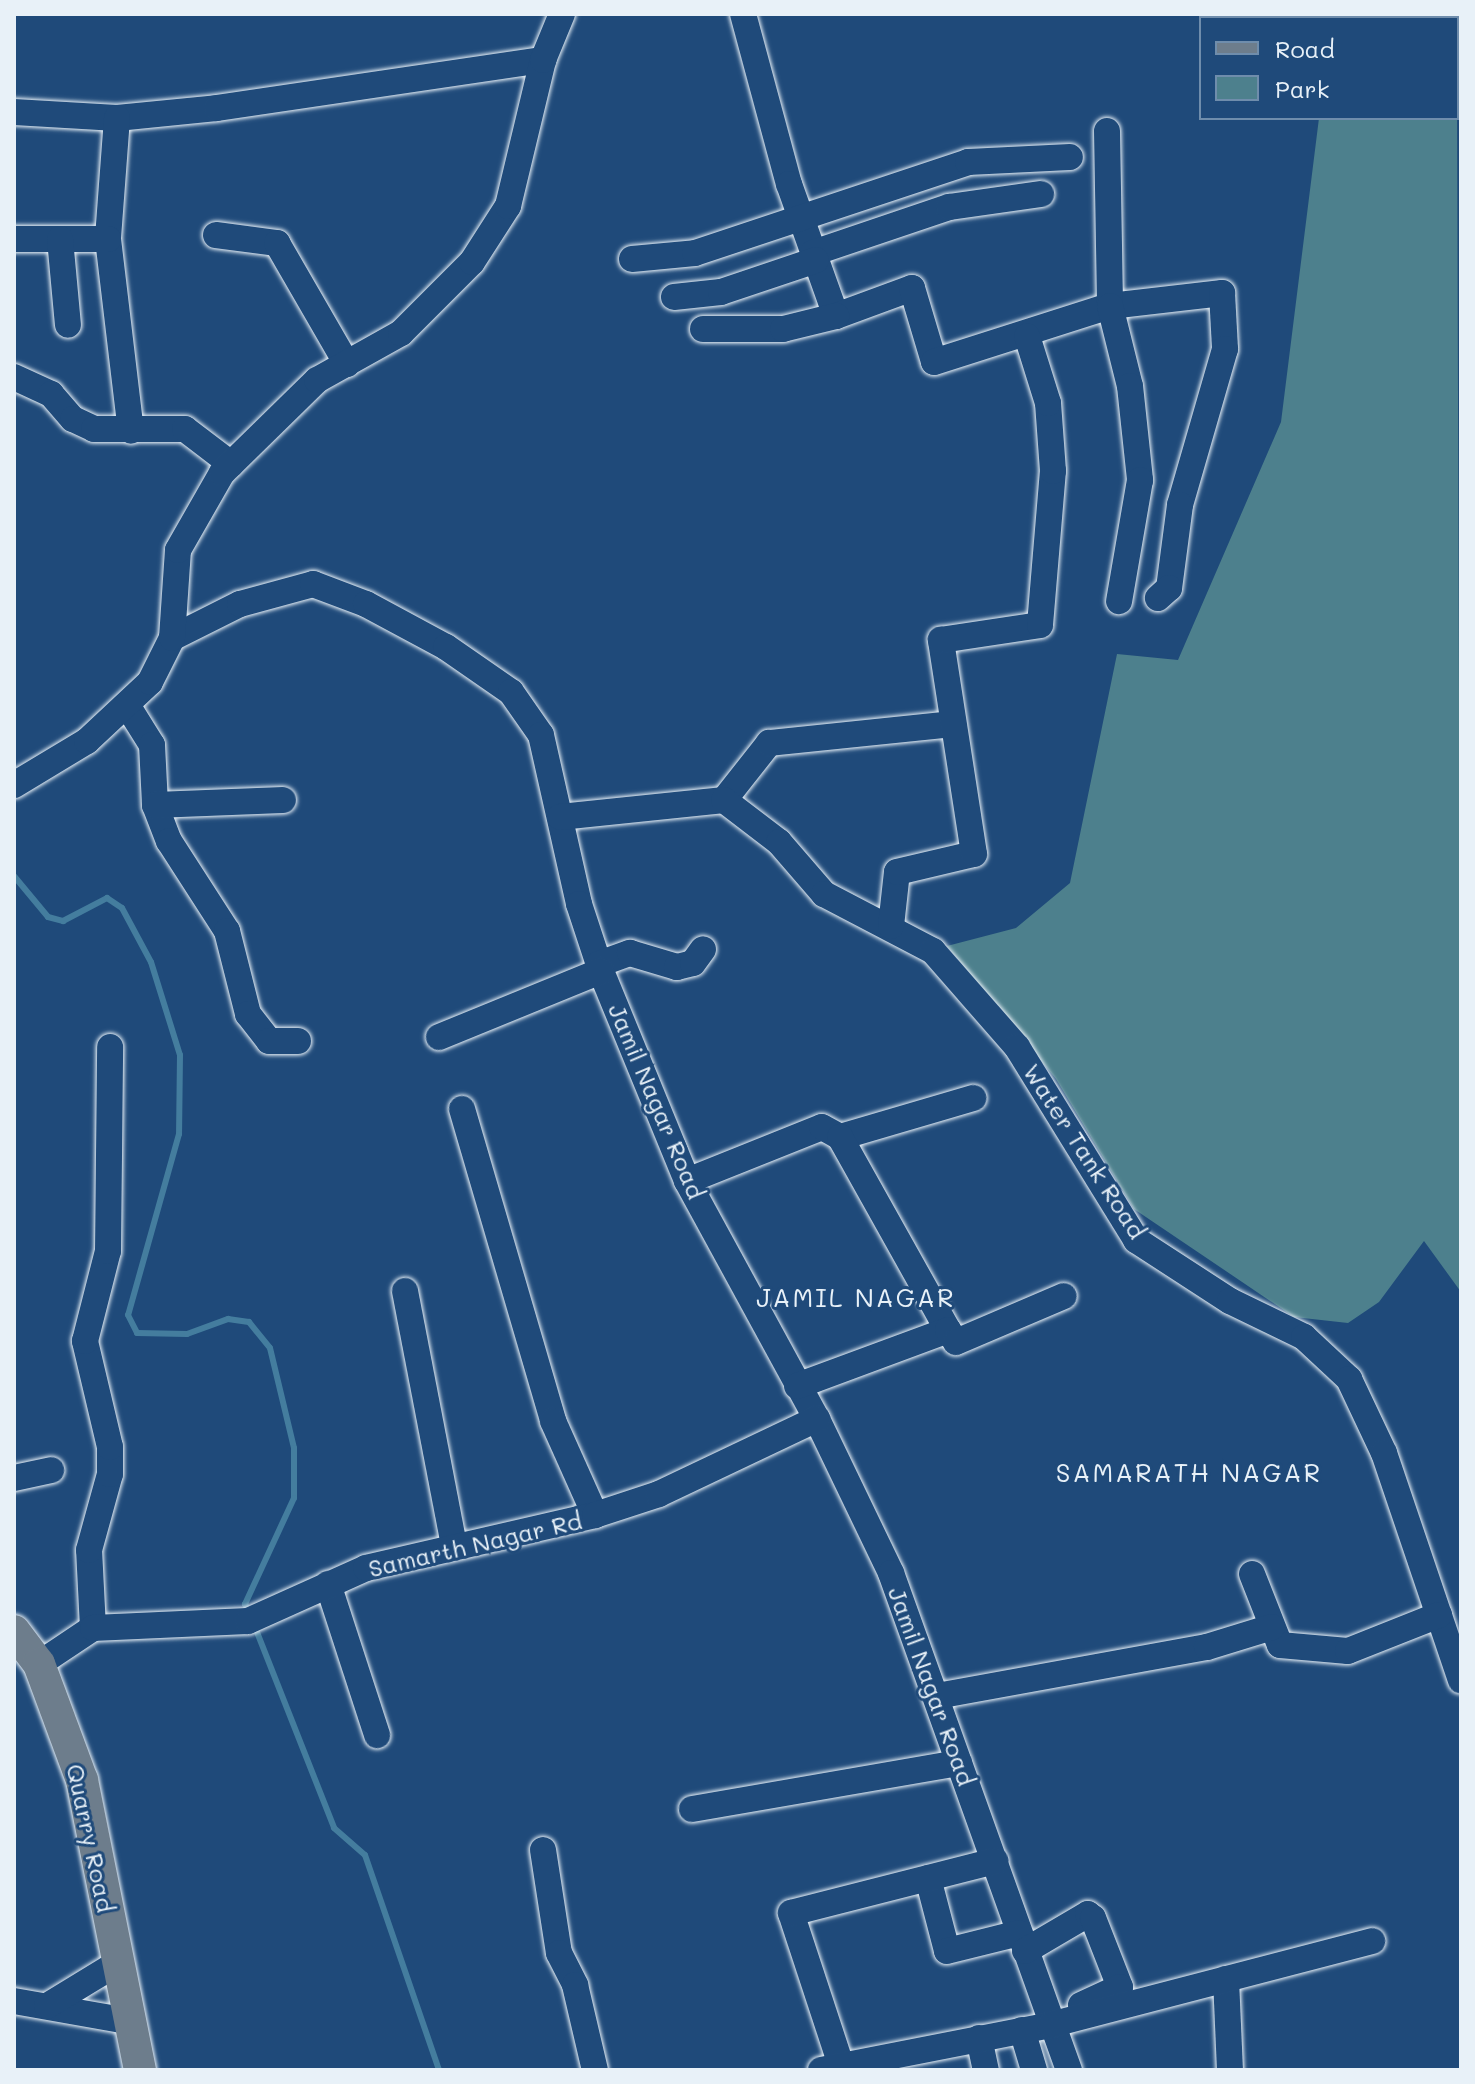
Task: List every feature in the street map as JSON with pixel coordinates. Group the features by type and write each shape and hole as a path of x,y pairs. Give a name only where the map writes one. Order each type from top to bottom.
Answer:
{"main road":[{"name":"Quarry Road","path":"14,1631 39,1664 82,1780 116,1964 140,2070"}],"street":[{"path":"14,785 87,741 150,682 172,638 178,550 231,464 317,380 401,333 472,262 508,206 543,60 562,14"},
{"path":"743,14 802,219 836,316"},
{"path":"14,112 117,118 543,60"},
{"path":"117,118 108,239 131,431"},
{"path":"1107,131 1110,306 1130,386 1140,480 1119,601"},
{"path":"632,259 695,253 968,162 1070,157"},
{"path":"674,297 721,292 949,207 1041,194"},
{"path":"216,235 277,243 347,364"},
{"path":"14,239 108,239"},
{"path":"60,239 68,325"},
{"path":"703,329 783,329 836,316 912,288 934,362 1027,336 1110,306 1222,293 1225,349 1180,505 1169,588 1158,598"},
{"path":"891,926 897,872 974,854 941,640 1040,625 1053,471 1048,403 1027,336"},
{"path":"14,377 51,394 73,419 94,429 185,429 231,464"},
{"name":"Jamil Nagar Road","path":"172,638 240,604 313,584 366,604 511,692 541,735 600,968 687,1181 817,1419 891,1573 937,1696 1049,2022 1069,2070"},
{"path":"127,705 152,745 155,805 169,841 227,931 248,1014 269,1041 298,1041"},
{"path":"560,817 724,800 769,743 952,724"},
{"path":"155,805 283,800"},
{"name":"Water Tank Road","path":"724,800 779,842 824,894 891,926 933,951 1017,1047 1136,1240 1230,1301 1304,1337 1349,1379 1384,1453 1461,1680"},
{"path":"439,1037 630,953 677,967 693,963 703,949"},
{"path":"39,1664 93,1628 89,1550 110,1474 110,1447 85,1341 108,1251 110,1047"},
{"path":"840,1137 973,1098"},
{"path":"462,1109 553,1421 595,1515"},
{"path":"687,1181 822,1127 840,1137 956,1342 1064,1296"},
{"path":"405,1291 454,1546"},
{"path":"797,1386 948,1330"},
{"name":"Samarth Nagar Rd","path":"93,1628 253,1620 328,1584 454,1546 595,1515 659,1494 817,1419"},
{"path":"14,1478 51,1470"},
{"path":"1252,1574 1280,1645 1348,1651 1439,1615"},
{"path":"328,1584 377,1735"},
{"path":"937,1696 1207,1647 1272,1627"},
{"path":"692,1809 959,1763"},
{"path":"543,1850 559,1953 575,1985 595,2070"},
{"path":"995,1861 940,1887 791,1913 831,2068 1022,2030 1372,1941"},
{"path":"940,1887 947,1951 1022,1942 1088,1914 1120,1976 1120,1987 1049,2022"},
{"path":"47,2006 116,1964"},
{"path":"1226,1979 1230,2070"},
{"path":"14,2001 128,2021"},
{"path":"1022,2030 1034,2070"},
{"path":"974,2040 975,2070"},
{"path":"974,2040 986,2070"}],"green space":[{"path":"1319,120 1457,120 1461,1292 1424,1241 1379,1302 1348,1323 1294,1317 1134,1209 1056,1079 947,946 1016,928 1070,883 1117,654 1178,660 1281,422"}],"waterway":[{"path":"14,876 48,917 63,921 107,898 122,908 151,962 180,1055 179,1134 128,1315 137,1333 187,1334 228,1319 249,1322 270,1348 294,1448 294,1498 245,1604 249,1613"},
{"path":"255,1627 334,1828 365,1855 439,2070"}],"district":[{"name":"JAMIL NAGAR","path":"856,1298"},
{"name":"SAMARATH NAGAR","path":"1189,1473"}]}
